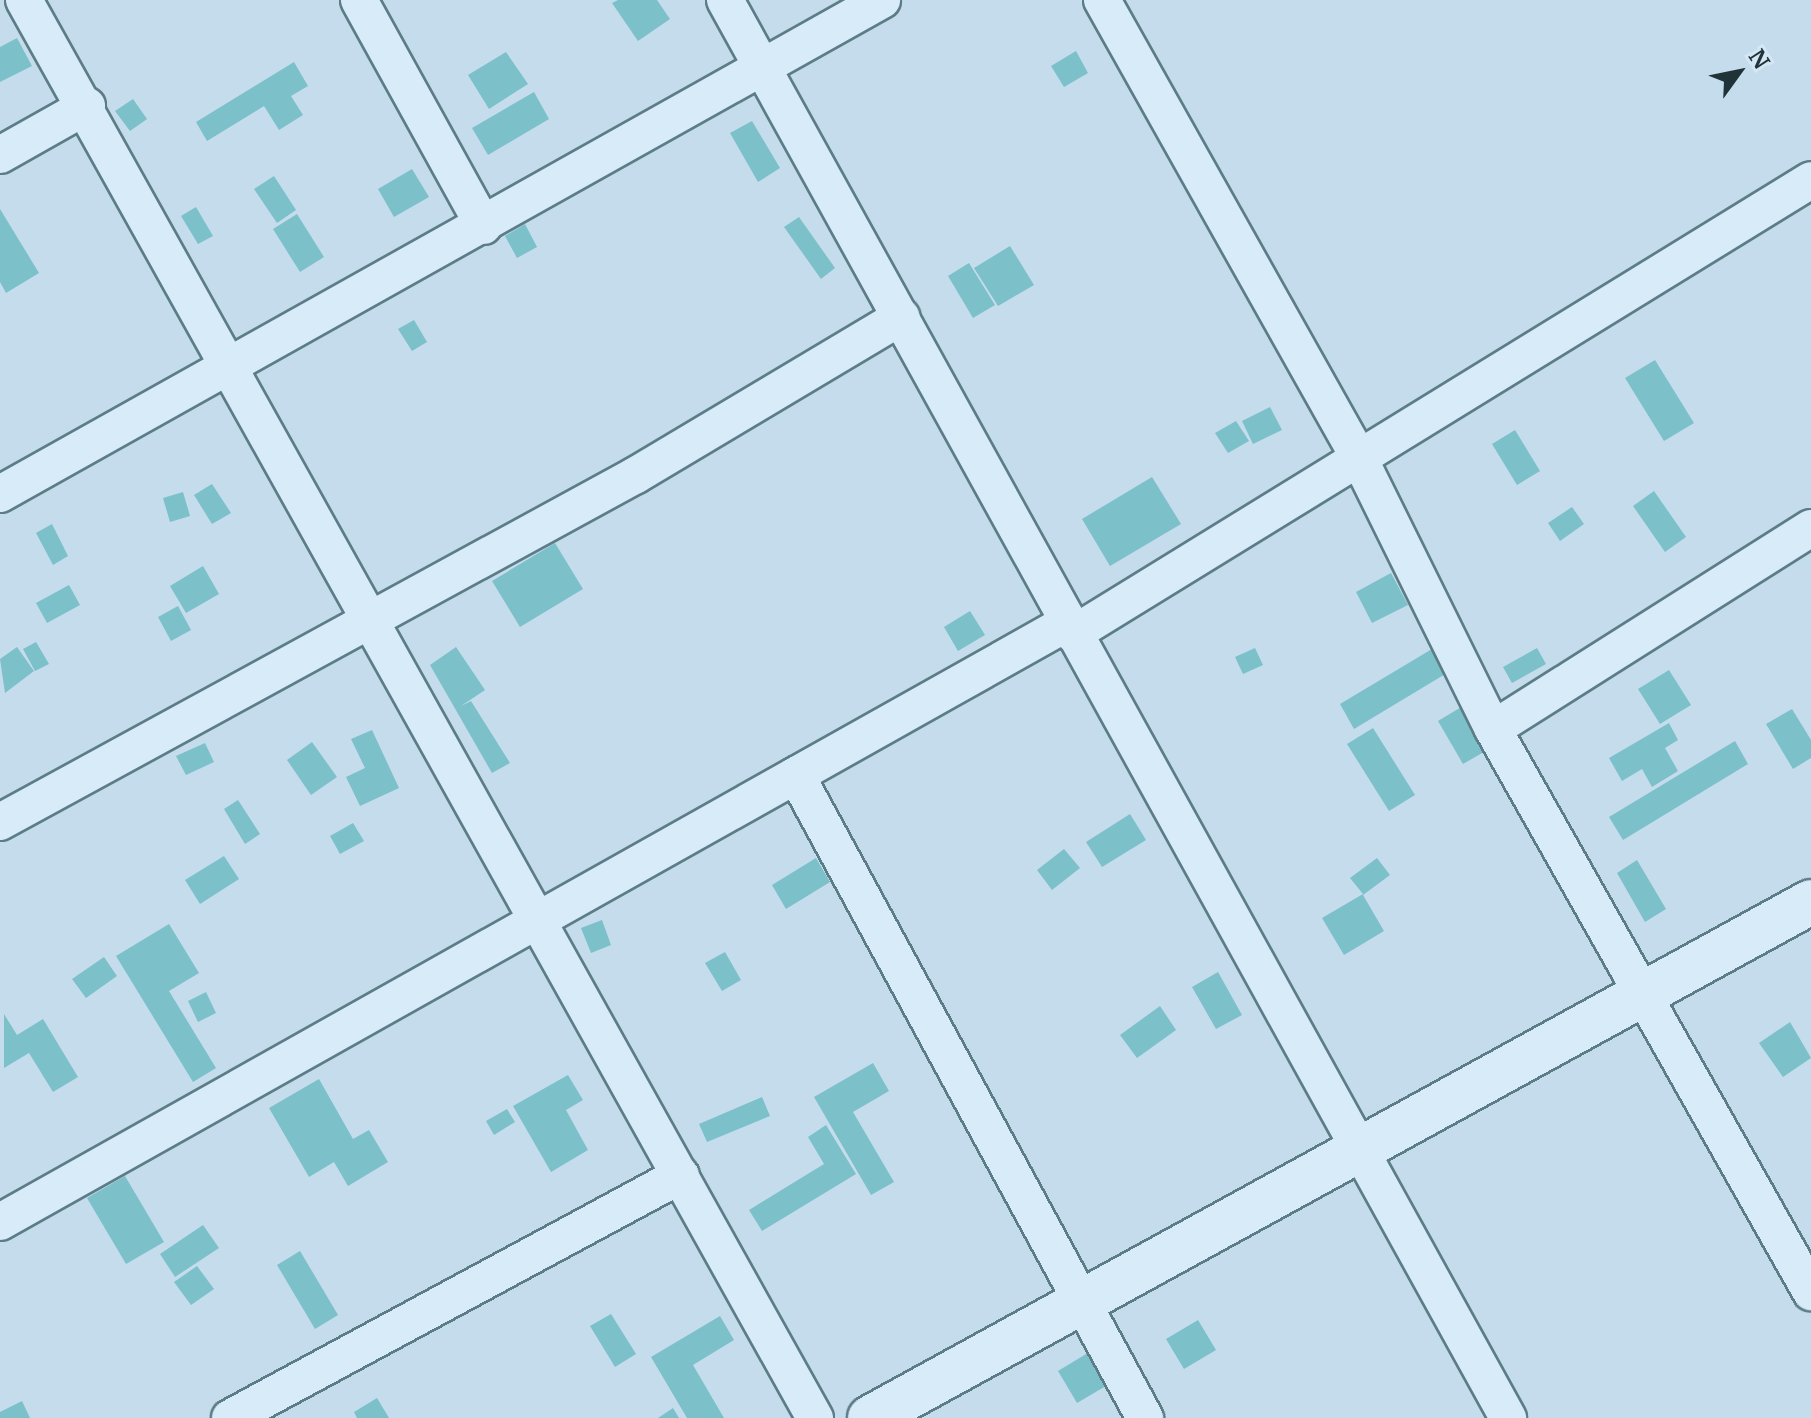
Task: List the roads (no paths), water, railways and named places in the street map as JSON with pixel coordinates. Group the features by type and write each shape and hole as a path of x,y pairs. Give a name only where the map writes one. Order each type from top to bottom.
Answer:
{"street":[{"path":"24,0 87,106 374,618 815,1418"},
{"path":"359,0 484,226"},
{"path":"725,0 1359,1155 1508,1418"},
{"path":"0,494 484,226 882,0"},
{"path":"1102,0 1358,456 1493,729 1643,996 1807,1275"},
{"path":"0,155 87,106"},
{"path":"0,1222 537,916 1070,628 1811,180"},
{"path":"0,822 636,475 901,317"},
{"path":"1493,729 1811,528"},
{"path":"796,775 1145,1418"},
{"path":"870,1418 1359,1155 1811,902"},
{"path":"230,1418 681,1175"}]}
